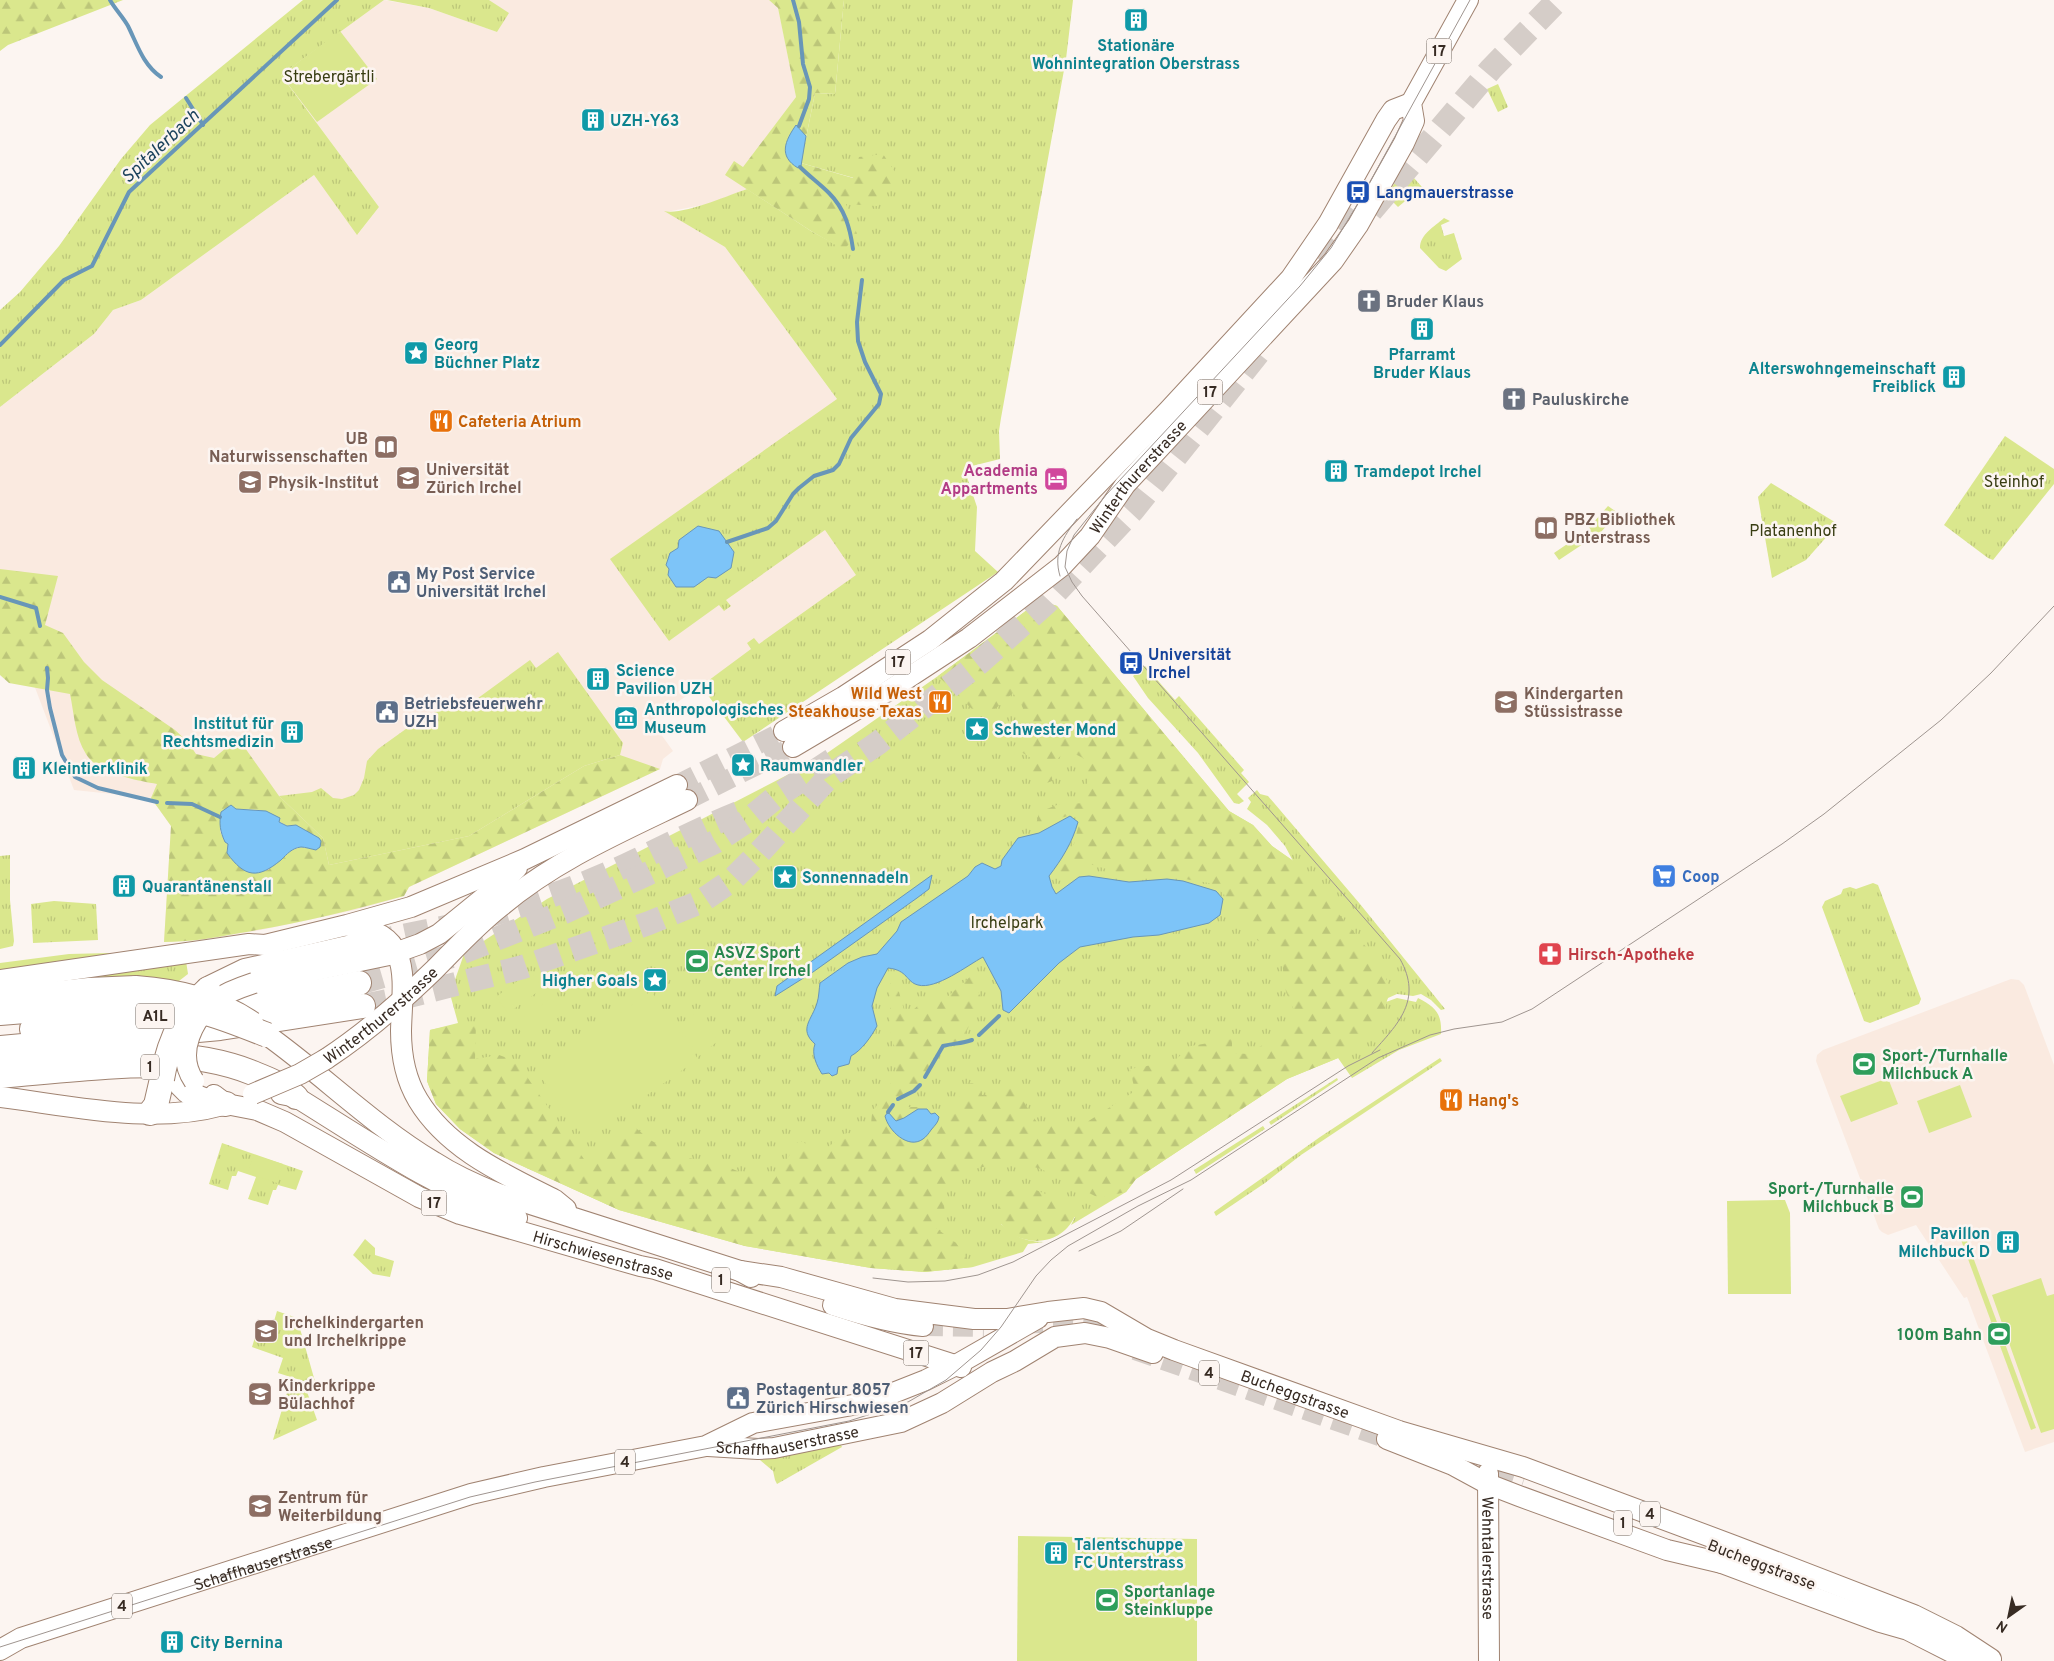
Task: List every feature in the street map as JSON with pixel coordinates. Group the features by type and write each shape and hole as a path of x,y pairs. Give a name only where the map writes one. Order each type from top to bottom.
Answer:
{"highway":[{"path":"226,1104 202,1100 185,1089 178,1080 168,1052 178,1028 191,1006 208,989 245,971 386,951"},
{"path":"0,1013 136,994 211,1013 267,1035"},
{"name":"A1L","path":"0,1033 170,1014 309,994 361,994 220,1028 0,1048"},
{"path":"0,1064 134,1054 209,1059 234,1065 282,1084 296,1097"},
{"path":"150,1113 178,1080"}],"main road":[{"name":"Winterthurerstrasse","path":"1411,103 1393,110 1386,120 1328,224 1290,278 1168,411 1004,581 983,600 930,640 842,697 788,739 891,689 969,638 1042,583 1072,557 1090,536 1125,486 1318,278 1346,245 1371,203 1414,121 1411,103 1468,0"},
{"name":"Winterthurerstrasse","path":"0,1097 88,1109 150,1113 205,1110 253,1094 300,1074 326,1059 355,1038 418,985 470,932 501,905 547,873 682,793 525,860"},
{"path":"0,980 248,944 265,945 411,907 525,860"},
{"path":"178,1080 188,1072 186,1063 188,1040 201,1016 219,998 254,983 386,951 439,934 503,882 525,860"},
{"path":"347,925 363,927 377,932 388,940 386,951 403,973 401,1041 407,1075 418,1099 430,1118 453,1140 480,1160 555,1200 585,1223"},
{"path":"0,997 89,988 136,994"},
{"name":"1","path":"0,1078 159,1067 183,1068 227,1076 276,1094 296,1097 423,1174 470,1199 520,1219 543,1224 871,1327 923,1331 873,1318 785,1290 740,1271 498,1194 433,1162 390,1132 300,1058 267,1035"},
{"name":"Hirschwiesenstrasse","path":"226,1104 257,1110 286,1122 419,1197 460,1214 640,1266 655,1268 782,1311 956,1365 979,1372 992,1372"},
{"path":"520,1219 541,1230 655,1268"},
{"path":"740,1271 781,1277 904,1310 974,1319 1007,1319 1048,1312"},
{"name":"Bucheggstrasse","path":"1048,1312 1084,1308 1101,1312 1141,1336 1174,1350 1399,1430 1489,1456"},
{"name":"Schaffhauserstrasse","path":"706,1446 753,1423 858,1404 888,1395 926,1380 956,1365 1048,1312"},
{"name":"Schaffhauserstrasse","path":"0,1650 21,1638 471,1494 544,1477 706,1446 774,1448 893,1424 942,1403 992,1372 1015,1361 1055,1337 1085,1333"},
{"name":"Bucheggstrasse","path":"1085,1333 1110,1338 1366,1430 1453,1465 1488,1484"},
{"name":"Wehntalerstrasse","path":"1489,1456 1489,1661"},
{"name":"4","path":"1489,1456 1726,1542 1914,1615 1956,1636 1993,1660"},
{"name":"Bucheggstrasse","path":"1969,1661 1908,1630 1722,1564 1664,1537 1523,1481 1668,1528 1842,1594 1916,1624 1993,1660"},
{"name":"4","path":"1488,1484 1667,1550 1722,1564"},
{"name":"4","path":"0,1634 21,1638"}],"shaded area":[{"name":"Universität Zürich Irchel","path":"384,0 429,8 497,32 508,13 489,0 769,0 778,7 796,97 743,168 726,174 747,189 708,204 666,212 725,247 837,399 868,572 650,722 653,723 673,751 663,759 660,769 409,887 404,896 355,910 256,931 206,939 164,942 171,826 151,798 74,790 26,664 0,625 0,407 94,334 113,310 141,300 314,175 358,234 379,207 281,75"},
{"path":"2011,979 2019,980 2024,985 2054,1065 2054,1442 2025,1452 1967,1297 1964,1298 1916,1225 1888,1235 1879,1229 1816,1061 1817,1055 1823,1050"}],"green space":[{"path":"0,0 123,0 8,45 0,51"},
{"path":"303,0 384,0 281,75 379,207 357,235 314,175 141,300 113,310 94,334 0,407 0,310 20,292 59,246 121,159 150,125"},
{"path":"387,0 489,0 509,13 497,32 429,8"},
{"path":"769,0 844,0 835,94 815,93 801,163 853,178 859,157 883,154 897,175 877,206 846,204 857,234 844,250 811,231 725,175 734,161 743,167 796,97 778,8"},
{"path":"844,0 1073,0 1066,59 1001,418 999,431 1000,459 964,468 977,507 975,551 998,572 743,742 701,686 751,649 747,643 754,638 759,644 856,575 825,530 726,600 731,606 724,611 719,605 669,641 610,559 837,399 725,247 664,211 682,211 747,189 811,231 844,249 845,204 854,178 801,163 815,93 835,94"},
{"name":"Strebergärtli","path":"340,31 377,79 317,122 281,75"},
{"path":"1498,84 1508,107 1498,112 1487,89"},
{"path":"1404,167 1422,187 1398,207 1387,196"},
{"path":"1444,218 1450,221 1441,225 1444,236 1454,233 1462,259 1446,271 1439,268 1420,248 1425,235"},
{"name":"Steinhof","path":"2005,436 2054,469 2054,484 1993,560 1944,525"},
{"name":"Platanenhof","path":"1771,483 1838,524 1806,560 1772,578 1758,497"},
{"path":"1608,506 1618,513 1601,532 1559,560 1554,553 1585,532"},
{"path":"0,569 58,576 45,625 63,633 84,662 102,680 175,730 188,742 196,754 214,758 238,738 279,796 323,838 329,865 469,836 584,766 620,755 660,769 409,887 404,896 281,926 211,938 164,942 171,826 151,798 157,784 118,775 99,767 92,761 79,740 70,694 9,683 0,675","holes":["236,809 260,810 287,826 296,825 316,849 301,847 292,850 268,870 251,872 227,853 228,843 225,842 220,831"]},
{"name":"Irchelpark","path":"1045,602 1057,606 1229,811 1253,825 1272,846 1293,861 1285,846 1267,825 1247,809 1251,802 1248,798 1257,790 1260,794 1268,796 1360,904 1445,1009 1441,1010 1431,1000 1421,994 1413,996 1397,994 1388,998 1386,1002 1397,998 1416,1002 1418,998 1424,1001 1437,1012 1441,1034 1399,1050 1352,1078 1338,1058 1287,1079 1136,1179 1126,1192 1071,1225 1075,1217 1001,1224 1020,1238 1044,1242 1028,1244 1023,1252 973,1267 925,1272 871,1268 745,1246 619,1210 494,1153 460,1129 436,1104 427,1081 430,1030 458,1023 450,994 464,954 547,899 820,758 938,676 1027,610"},
{"path":"1045,602 1057,606 1229,811 1253,825 1272,846 1298,864 1380,964 1390,988 1384,1013 1368,1034 1348,1054 1287,1079 1136,1179 1126,1192 1099,1198 1041,1169 1024,1164 1001,1163 978,1168 943,1192 945,1216 936,1228 956,1243 973,1267 925,1272 871,1268 745,1246 619,1210 494,1153 460,1129 436,1104 427,1081 430,1030 458,1024 476,1023 475,1059 499,1055 516,1061 586,1162 630,1123 650,1140 683,1157 721,1164 742,1173 775,1178 799,1140 821,1152 847,1133 870,1136 872,1113 896,1075 896,1052 890,1030 890,983 899,992 904,1010 911,1012 926,998 946,998 971,976 981,998 962,1042 939,1048 907,1107 926,1107 939,1118 956,1105 965,1084 975,1083 982,1095 997,1094 1004,1085 1015,1088 1038,1124 1087,1122 1135,1091 1130,1069 1174,1061 1191,1046 1232,1039 1232,1053 1248,1054 1283,1032 1296,1015 1286,992 1281,954 1257,940 1244,919 1227,904 1224,894 1209,883 1161,875 1126,875 1090,864 1060,881 1051,874 1074,844 1080,819 1071,815 1036,825 1039,812 1057,805 1083,803 1088,780 1083,758 1067,750 1053,763 1052,781 1039,786 1029,772 1031,758 1013,747 1026,733 1027,713 1013,693 994,710 975,712 938,676 1027,610"},
{"path":"558,652 623,743 620,755 584,766 469,836 329,865 323,838 279,796 312,792 321,788 333,798 342,799 354,795 359,790 364,778 367,761 378,749 417,721 436,712 474,701 530,660 536,668"},
{"path":"1145,666 1175,700 1179,696 1244,770 1241,773 1249,782 1237,794 1244,801 1239,804 1234,803 1198,753 1148,698 1133,676"},
{"path":"10,855 10,900 14,941 13,946 0,949 0,856"},
{"path":"1873,883 1878,885 1921,999 1919,1004 1870,1023 1864,1021 1822,907 1825,901 1841,894 1843,889 1850,887 1856,889"},
{"path":"54,901 96,904 98,940 33,943 31,904"},
{"path":"110,953 110,958 0,973 0,963 69,954"},
{"path":"186,961 188,974 175,984 0,992"},
{"path":"531,971 543,988 508,1013 496,997"},
{"path":"651,991 698,1059 585,1139 538,1073"},
{"path":"551,998 563,1014 527,1040 515,1024"},
{"path":"697,1012 718,1041 699,1056 678,1026"},
{"path":"1440,1058 1442,1061 1301,1155 1265,1183 1216,1216 1214,1212 1320,1137"},
{"path":"1337,1078 1338,1080 1271,1125 1269,1122"},
{"path":"1888,1078 1898,1104 1851,1122 1840,1096"},
{"path":"1960,1085 1972,1117 1929,1133 1917,1101"},
{"path":"1263,1126 1265,1129 1196,1174 1194,1170"},
{"path":"222,1143 303,1171 296,1190 278,1185 276,1190 273,1190 268,1205 248,1199 256,1177 238,1171 236,1176 232,1176 228,1190 209,1184"},
{"path":"254,1155 283,1164 277,1183 248,1173"},
{"path":"1027,1187 1054,1198 1071,1211 1075,1216 1065,1230 1051,1238 1037,1241 1023,1239 1010,1233 1001,1224 998,1213 1003,1198 1011,1190"},
{"path":"1785,1200 1790,1213 1791,1294 1728,1294 1727,1201"},
{"name":"100m Bahn","path":"1966,1238 2036,1428 2031,1430 1961,1240"},
{"path":"365,1239 375,1248 375,1255 394,1261 390,1277 373,1274 353,1255"},
{"path":"2041,1278 2047,1296 2054,1294 2054,1429 2041,1433 1992,1295"},
{"path":"277,1311 297,1318 316,1385 278,1373 283,1358 252,1347 256,1334 269,1338"},
{"path":"290,1382 305,1386 317,1420 273,1440"},
{"path":"841,1445 842,1447 777,1484 773,1471 760,1460"},
{"name":"Sportanlage Steinkluppe","path":"1018,1536 1197,1539 1197,1661 1017,1661"}],"water":[{"path":"796,125 806,136 801,166 798,168 788,158 785,148"},
{"path":"698,526 719,531 734,552 731,568 716,578 708,577 694,587 676,587 668,575 669,569 666,565 670,553 678,548 679,540"},
{"path":"231,805 236,809 266,811 280,818 279,822 287,826 296,825 319,838 321,841 320,847 316,850 303,847 295,849 273,866 259,873 246,871 227,853 228,844 225,842 221,831 221,812"},
{"path":"1070,816 1078,822 1076,830 1049,876 1056,894 1079,877 1089,876 1129,882 1167,879 1183,881 1216,891 1223,899 1220,915 1209,923 1159,935 1133,937 1080,947 1059,963 1009,1013 1003,1010 1001,991 983,957 943,980 925,986 914,983 903,973 895,969 888,968 877,988 872,1006 877,1026 862,1047 851,1056 849,1064 838,1067 837,1074 832,1076 829,1073 822,1074 814,1056 815,1044 807,1034 808,1024 819,996 820,983 848,963 862,957 877,954 897,931 901,922 968,876 975,867 982,863 995,869 1001,866 1002,860 1018,838 1039,833"},
{"path":"932,875 929,889 813,972 775,996 777,986"},
{"path":"918,1109 927,1109 931,1114 935,1113 939,1117 938,1121 923,1139 917,1142 911,1142 899,1137 890,1127 885,1116 888,1112 896,1121"}],"waterway":[{"path":"110,0 128,26 145,60 161,77"},
{"name":"Spitalerbach","path":"0,345 64,280 92,266 129,192 337,0"},
{"path":"793,0 799,22 803,64 810,87 809,99 799,126"},
{"path":"186,98 203,125"},
{"path":"800,167 835,199 843,212 853,249"},
{"path":"727,542 768,528 776,521 799,488 814,476 833,470 839,464 851,438 879,404 881,394 865,362 858,341 857,322 862,280"},
{"name":"Spitalerbach","path":"0,597 36,608 40,626"},
{"name":"Spitalerbach","path":"47,668 47,690 50,708 62,755 75,777 98,788 157,802"},
{"name":"Spitalerbach","path":"167,803 192,804 220,817"},
{"path":"979,1035 999,1016"},
{"path":"925,1077 943,1046 972,1040"},
{"path":"898,1099 914,1091 920,1085"},
{"path":"888,1112 893,1105"}],"tunnel":[{"path":"1371,211 1491,69 1558,0"},
{"path":"1295,286 1373,190"},
{"path":"363,1006 523,967 649,923 700,902 731,881 830,776 878,743 979,663 1046,603 1133,510 1260,351"},
{"path":"677,785 784,731"},
{"path":"687,800 793,747"},
{"path":"359,983 455,955 564,912 715,842 747,821 777,796 832,760"},
{"path":"483,917 581,885 741,812"},
{"path":"370,943 451,926"},
{"path":"1023,1324 1064,1323 1106,1328"},
{"path":"923,1326 984,1327"},
{"path":"1135,1350 1402,1444"},
{"path":"1493,1476 1522,1486"}],"tram line":[{"path":"1372,1053 1391,1032 1408,999 1409,987 1400,959 1082,596 1072,582 1065,567 1067,551 1074,535 1106,495 1300,286 1331,248 1360,200 1470,0"},
{"path":"1060,576 1058,560 1061,546 1067,532 1077,519"},
{"path":"0,1647 470,1497 535,1482 849,1421 908,1402 946,1380 981,1350 1001,1327 1036,1276 1068,1246 1138,1206 1191,1180 1378,1058 1430,1035 1454,1029 1502,1022 1532,1009 1782,844 1824,814 1941,720 1991,673 2054,606"},
{"path":"873,1278 908,1282 945,1281 978,1275 1013,1262 1171,1180 1348,1066 1380,1050"},
{"path":"1079,1251 1121,1231 1183,1189"}],"place":[{"name":"Stationäre Wohnintegration Oberstrass","path":"1136,20"},
{"name":"UZH-Y63","path":"593,120"},
{"name":"Langmauerstrasse","path":"1358,192"},
{"name":"Bruder Klaus","path":"1369,301"},
{"name":"Pfarramt Bruder Klaus","path":"1422,329"},
{"name":"Georg Büchner Platz","path":"416,353"},
{"name":"Alterswohngemeinschaft Freiblick","path":"1954,377"},
{"name":"Pauluskirche","path":"1514,399"},
{"name":"Cafeteria Atrium","path":"441,421"},
{"name":"UB Naturwissenschaften","path":"386,447"},
{"name":"Tramdepot Irchel","path":"1336,471"},
{"name":"Universität Zürich Irchel","path":"408,478"},
{"name":"Academia Appartments","path":"1056,479"},
{"name":"Physik-Institut","path":"250,482"},
{"name":"PBZ Bibliothek Unterstrass","path":"1546,528"},
{"name":"My Post Service Universität Irchel","path":"399,582"},
{"name":"Universität Irchel","path":"1131,663"},
{"name":"Science Pavilion UZH","path":"598,679"},
{"name":"Wild West Steakhouse Texas","path":"940,702"},
{"name":"Kindergarten Stüssistrasse","path":"1506,702"},
{"name":"Betriebsfeuerwehr UZH","path":"387,712"},
{"name":"Anthropologisches Museum","path":"626,718"},
{"name":"Schwester Mond","path":"977,729"},
{"name":"Institut für Rechtsmedizin","path":"292,732"},
{"name":"Raumwandler","path":"743,765"},
{"name":"Kleintierklinik","path":"24,768"},
{"name":"Coop","path":"1664,876"},
{"name":"Sonnennadeln","path":"785,877"},
{"name":"Quarantänenstall","path":"124,886"},
{"name":"Hirsch-Apotheke","path":"1550,954"},
{"name":"ASVZ Sport Center Irchel","path":"697,961"},
{"name":"Higher Goals","path":"655,980"},
{"name":"Sport-/Turnhalle Milchbuck A","path":"1864,1064"},
{"name":"Hang's","path":"1451,1100"},
{"name":"Sport-/Turnhalle Milchbuck B","path":"1912,1197"},
{"name":"Pavillon Milchbuck D","path":"2008,1242"},
{"name":"Irchelkindergarten und Irchelkrippe","path":"266,1331"},
{"name":"100m Bahn","path":"1999,1334"},
{"name":"Kinderkrippe Bülachhof","path":"260,1394"},
{"name":"Postagentur 8057 Zürich Hirschwiesen","path":"738,1398"},
{"name":"Zentrum für Weiterbildung","path":"260,1506"},
{"name":"Talentschuppe FC Unterstrass","path":"1056,1553"},
{"name":"Sportanlage Steinkluppe","path":"1107,1600"},
{"name":"City Bernina","path":"172,1642"}]}
